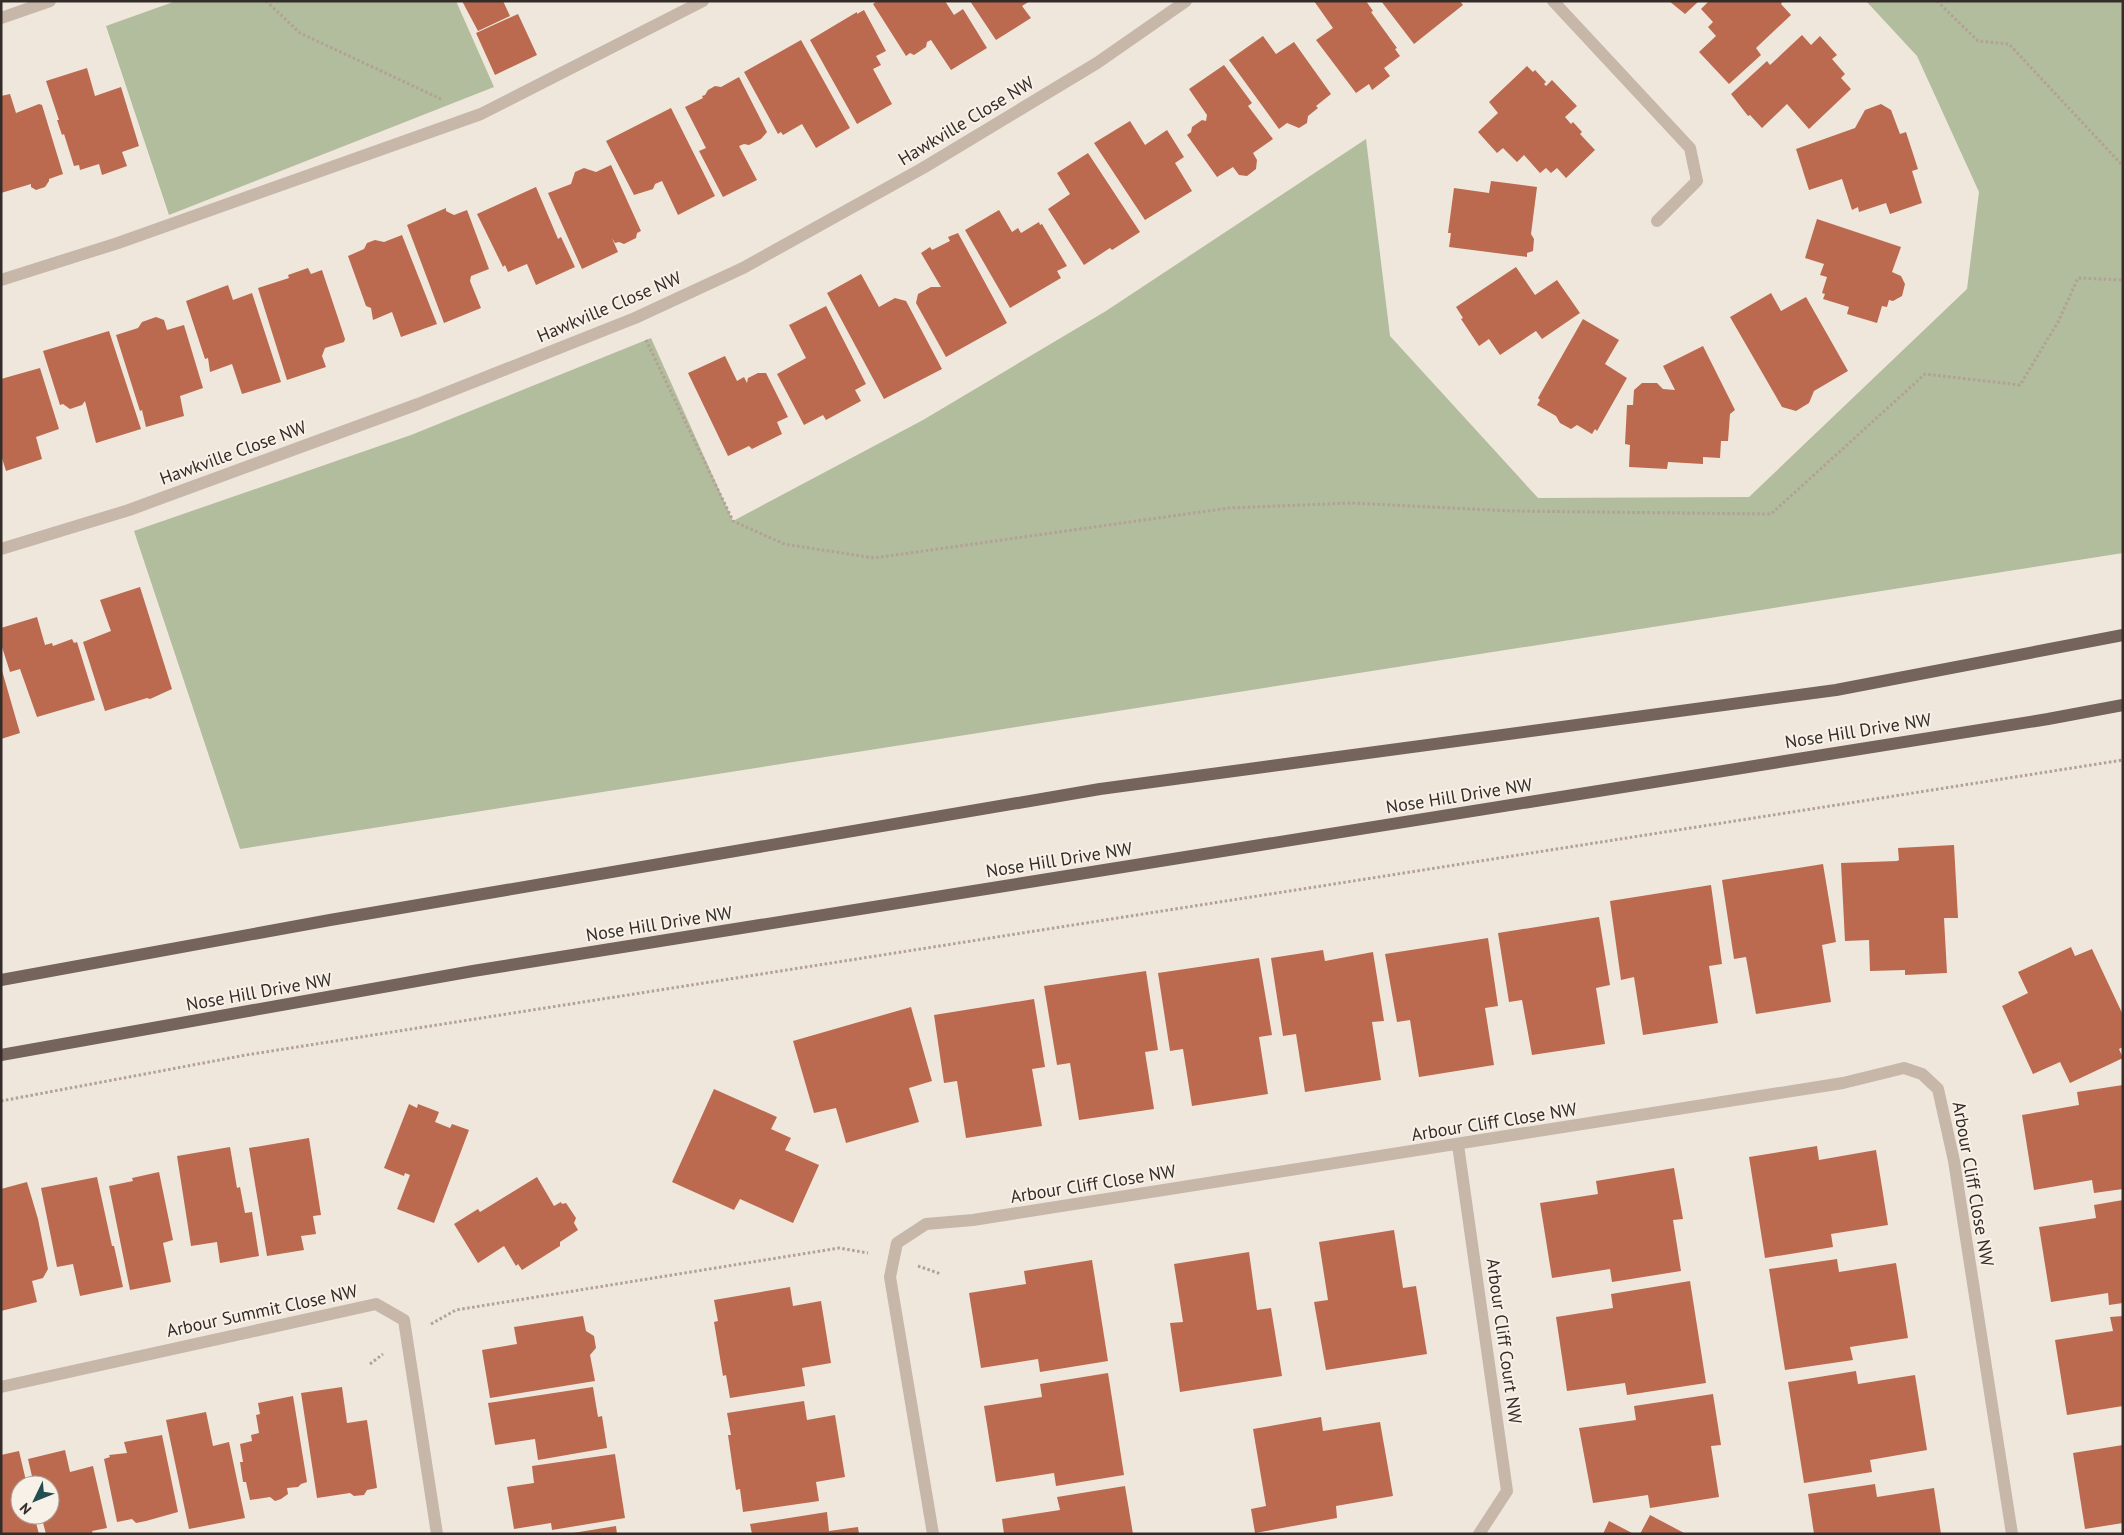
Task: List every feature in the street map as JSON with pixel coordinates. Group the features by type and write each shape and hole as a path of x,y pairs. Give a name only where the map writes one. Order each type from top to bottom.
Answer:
{"main road":[{"path":"1,980 330,920 1100,789 1836,690 2123,635"},
{"name":"Nose Hill Drive NW","path":"1,1055 473,972 2123,705"}],"street":[{"path":"1,18 50,1"},
{"path":"1,280 118,244 467,120 703,1"},
{"name":"Hawkville Close NW","path":"1,548 129,510 418,404 635,318 743,268 923,168 1097,63 1186,1"},
{"path":"1553,1 1690,148 1697,181 1657,222"},
{"name":"Arbour Cliff Close NW","path":"933,1534 890,1277 897,1243 926,1224 973,1220 1843,1084 1904,1068 1922,1074 1938,1089 1954,1161 2012,1534"},
{"name":"Arbour Cliff Court NW","path":"1458,1145 1507,1491 1479,1534"},
{"name":"Arbour Summit Close NW","path":"1,1387 376,1304 404,1320 437,1534"}],"path":[{"path":"266,1 300,33 444,100 467,120"},
{"path":"1936,1 1978,41 2009,44 2123,166"},
{"path":"635,318 733,521 784,544 874,558 1229,508 1350,503 1510,511 1771,514 1925,374 2020,385 2058,322 2078,278 2123,280"},
{"path":"1,1101 256,1053 2123,760"},
{"path":"456,1310 839,1248"}],"green space":[{"path":"176,1 456,1 494,87 169,215 106,26"},
{"path":"1866,1 2123,1 2123,553 240,849 134,531 411,435 651,338 733,521 923,420 1106,311 1366,139 1390,336 1538,498 1749,497 1967,289 1979,192 1917,56"}],"building":[{"path":"462,1 503,1 510,16 478,31"},
{"path":"877,1 945,1 954,15 963,9 987,48 951,70 931,40 927,42 926,47 914,55 910,53 906,56 873,4"},
{"path":"970,1 1030,1 1022,6 1031,18 996,40"},
{"path":"1314,1 1366,1 1373,11 1371,12 1397,48 1395,49 1400,56 1384,68 1390,76 1372,90 1369,84 1356,93 1316,40 1333,28"},
{"path":"1381,1 1460,1 1463,5 1414,44"},
{"path":"1669,1 1699,1 1685,14"},
{"path":"1709,1 1783,1 1781,4 1791,15 1756,48 1761,55 1729,84 1699,52 1716,36 1708,27 1713,22 1701,9"},
{"path":"864,10 886,51 876,56 881,65 873,69 892,104 857,124 810,40 857,12 857,14"},
{"path":"518,14 537,55 495,75 476,33"},
{"path":"1802,35 1811,45 1820,36 1837,55 1832,59 1845,74 1841,78 1851,89 1809,129 1787,104 1762,128 1750,115 1748,116 1731,94 1767,61 1770,65"},
{"path":"1263,36 1276,54 1294,42 1331,94 1316,106 1318,108 1308,116 1307,123 1299,128 1287,123 1279,129 1229,60"},
{"path":"801,40 850,128 816,148 802,124 783,135 781,132 778,134 744,72"},
{"path":"1224,65 1252,103 1248,106 1273,139 1253,153 1257,160 1256,169 1247,176 1239,175 1233,167 1217,177 1187,135 1191,132 1192,127 1202,120 1206,121 1207,115 1189,89"},
{"path":"1527,66 1533,72 1535,70 1546,82 1544,84 1546,86 1552,80 1577,106 1565,117 1571,124 1573,122 1582,132 1580,134 1595,150 1566,178 1557,168 1551,173 1546,168 1540,173 1524,155 1517,162 1503,148 1497,153 1478,132 1498,113 1489,102"},
{"path":"87,68 95,96 121,87 139,146 122,152 127,166 102,175 99,164 80,170 79,165 74,166 64,134 62,135 57,120 59,120 46,81"},
{"path":"739,77 767,132 761,139 749,145 739,146 757,180 723,197 699,151 706,148 685,107 703,98 702,96 708,90 715,86 721,87"},
{"path":"10,94 16,113 39,104 42,105 63,174 49,179 45,187 36,190 31,187 31,184 1,193 1,96"},
{"path":"1881,104 1891,110 1900,134 1906,132 1918,169 1912,171 1922,203 1890,214 1886,203 1859,212 1858,207 1852,210 1842,179 1809,190 1796,149 1855,128 1865,110"},
{"path":"671,108 715,196 678,215 662,181 655,184 653,189 634,195 606,141"},
{"path":"1130,121 1145,145 1167,130 1184,157 1175,163 1192,191 1145,220 1094,143"},
{"path":"1088,153 1140,232 1084,265 1048,209 1070,194 1057,173"},
{"path":"611,165 641,231 637,233 636,238 624,244 615,243 612,238 618,252 582,269 548,193 571,184 575,172 584,168 596,172"},
{"path":"1491,181 1537,187 1531,234 1534,239 1533,251 1527,253 1527,257 1449,247 1451,233 1448,233 1454,188 1489,193"},
{"path":"536,187 558,239 561,237 575,267 536,285 527,264 508,272 505,265 503,267 477,214"},
{"path":"446,208 446,211 454,215 467,210 489,269 471,276 470,281 481,308 444,323 407,225"},
{"path":"999,210 1012,232 1018,228 1021,233 1039,222 1040,225 1042,224 1067,266 1057,271 1061,278 1010,308 965,230"},
{"path":"1817,219 1901,247 1892,272 1901,276 1905,284 1902,296 1893,301 1889,300 1887,307 1882,306 1877,323 1847,314 1849,307 1823,299 1825,294 1822,293 1827,277 1820,275 1824,264 1805,258"},
{"path":"958,233 1007,323 946,357 916,303 918,294 931,287 941,287 921,253 930,247 932,250 950,241 948,237"},
{"path":"402,235 437,324 401,337 392,312 373,320 371,308 366,306 348,256 364,249 367,243 375,240 384,242"},
{"path":"1516,267 1535,295 1557,280 1580,313 1542,339 1536,331 1500,355 1489,339 1479,346 1461,319 1463,318 1456,307"},
{"path":"308,268 311,274 322,270 345,339 344,342 325,348 322,356 326,367 287,380 258,288 289,278 288,275"},
{"path":"861,274 879,307 895,298 906,301 942,369 884,399 827,293"},
{"path":"228,285 233,300 252,293 281,382 242,394 232,364 210,372 208,358 205,359 186,301"},
{"path":"1771,293 1781,311 1806,297 1848,371 1814,391 1809,403 1796,411 1782,407 1730,317"},
{"path":"826,306 866,384 855,390 861,401 826,420 823,415 804,425 777,374 806,358 789,325"},
{"path":"156,317 164,320 167,330 184,325 203,388 180,396 184,416 146,427 116,335 138,328 142,322"},
{"path":"1583,319 1619,340 1605,364 1627,378 1597,431 1595,429 1592,434 1577,425 1571,429 1560,423 1556,416 1537,405 1540,400 1538,398"},
{"path":"109,331 141,429 96,443 85,401 82,405 70,409 63,404 60,405 43,351"},
{"path":"1703,346 1735,410 1730,414 1728,441 1721,441 1720,458 1703,457 1703,464 1668,462 1667,469 1629,467 1630,445 1625,444 1627,405 1633,405 1634,390 1642,383 1657,383 1663,389 1675,390 1663,366"},
{"path":"725,356 737,381 744,377 747,383 748,378 758,373 766,373 788,417 777,422 782,434 752,449 749,446 728,456 688,373"},
{"path":"40,368 59,429 36,437 42,459 6,471 1,455 1,379"},
{"path":"140,587 172,689 150,699 147,698 105,711 83,642 111,631 100,600"},
{"path":"37,617 45,645 52,643 53,646 72,639 74,643 77,642 95,700 37,717 20,669 10,672 1,644 1,628"},
{"path":"1,667 20,733 1,739"},
{"path":"1954,845 1958,918 1944,918 1947,973 1905,975 1905,970 1870,971 1869,940 1845,941 1841,863 1897,861 1899,860 1898,848"},
{"path":"1823,864 1836,942 1822,945 1831,1002 1756,1014 1746,957 1734,959 1722,880"},
{"path":"1711,885 1722,964 1709,966 1718,1023 1643,1035 1634,977 1621,980 1610,901"},
{"path":"1599,917 1610,985 1596,988 1605,1044 1532,1055 1522,1000 1509,1002 1498,933"},
{"path":"1488,938 1498,1006 1485,1008 1494,1065 1419,1077 1410,1020 1397,1022 1385,954"},
{"path":"2071,947 2075,956 2092,949 2123,1015 2123,1047 2119,1049 2123,1058 2070,1083 2060,1062 2033,1074 2002,1006 2028,993 2018,972"},
{"path":"1323,950 1325,961 1373,952 1384,1021 1372,1022 1381,1080 1305,1092 1296,1034 1283,1036 1271,958"},
{"path":"1259,958 1272,1035 1259,1037 1268,1094 1192,1106 1183,1049 1170,1051 1158,973"},
{"path":"1146,971 1158,1050 1145,1052 1154,1109 1079,1120 1070,1063 1057,1065 1044,986"},
{"path":"1034,999 1045,1067 1032,1069 1042,1126 966,1138 957,1081 944,1083 934,1015"},
{"path":"911,1007 932,1081 909,1088 919,1122 846,1143 836,1108 814,1113 793,1041"},
{"path":"2123,1085 2123,1189 2094,1193 2092,1180 2034,1190 2022,1115 2079,1105 2077,1092"},
{"path":"714,1089 777,1117 771,1129 791,1138 785,1150 819,1165 793,1223 740,1199 734,1210 672,1182"},
{"path":"409,1104 417,1108 418,1104 439,1112 435,1122 450,1128 452,1124 469,1130 434,1223 397,1209 410,1175 405,1173 404,1176 384,1168"},
{"path":"309,1138 321,1215 313,1216 316,1234 301,1236 304,1250 267,1256 249,1148"},
{"path":"1817,1146 1819,1160 1876,1150 1888,1225 1831,1234 1833,1247 1765,1258 1749,1157"},
{"path":"230,1147 237,1188 240,1187 245,1213 252,1212 259,1256 220,1263 217,1242 191,1246 177,1156"},
{"path":"1674,1168 1683,1219 1673,1220 1681,1271 1612,1282 1610,1269 1552,1278 1540,1203 1598,1194 1596,1181"},
{"path":"159,1172 173,1240 163,1243 171,1282 130,1290 109,1186 133,1181 132,1178"},
{"path":"97,1177 123,1287 80,1296 73,1264 57,1267 41,1188"},
{"path":"537,1177 554,1206 561,1202 562,1204 566,1203 576,1218 574,1223 578,1230 560,1242 560,1246 522,1270 518,1264 516,1266 504,1246 478,1263 454,1224 478,1209 480,1212"},
{"path":"27,1182 38,1219 48,1269 43,1278 32,1281 37,1302 1,1311 1,1189"},
{"path":"2123,1200 2123,1303 2109,1305 2108,1293 2051,1302 2039,1227 2096,1218 2094,1205"},
{"path":"1394,1230 1403,1288 1416,1286 1427,1354 1326,1370 1314,1302 1328,1300 1319,1242"},
{"path":"1249,1252 1257,1310 1271,1308 1282,1376 1180,1392 1170,1323 1183,1322 1174,1264"},
{"path":"1837,1259 1839,1272 1896,1263 1908,1338 1850,1347 1853,1360 1785,1370 1769,1269"},
{"path":"1092,1260 1108,1361 1040,1372 1038,1359 981,1368 969,1293 1026,1284 1024,1271"},
{"path":"1690,1281 1706,1383 1627,1395 1625,1383 1567,1391 1556,1317 1613,1308 1611,1294"},
{"path":"790,1287 793,1306 821,1301 831,1363 802,1368 805,1386 730,1398 726,1375 723,1376 714,1322 718,1321 714,1300"},
{"path":"583,1316 586,1331 594,1336 596,1348 590,1355 595,1381 490,1398 482,1350 517,1344 514,1327"},
{"path":"2123,1316 2123,1406 2067,1415 2055,1340 2113,1331 2110,1317"},
{"path":"1856,1371 1858,1384 1915,1375 1927,1450 1870,1460 1872,1472 1804,1483 1788,1382"},
{"path":"1108,1373 1124,1475 1056,1486 1054,1473 996,1482 984,1406 1042,1397 1040,1384"},
{"path":"342,1387 347,1423 367,1420 377,1488 367,1490 364,1495 354,1496 350,1493 317,1498 301,1393"},
{"path":"593,1387 598,1417 602,1416 607,1448 538,1460 535,1439 495,1445 488,1403"},
{"path":"1713,1394 1721,1445 1711,1446 1719,1497 1650,1508 1648,1495 1593,1503 1579,1428 1636,1420 1634,1406"},
{"path":"293,1396 307,1482 298,1487 287,1488 288,1494 275,1501 270,1497 250,1500 246,1482 243,1482 240,1462 243,1462 240,1444 252,1441 251,1435 259,1433 256,1415 260,1414 258,1403"},
{"path":"804,1401 807,1420 835,1415 845,1477 816,1482 819,1501 743,1512 740,1489 736,1490 728,1435 731,1435 727,1413"},
{"path":"206,1412 213,1446 229,1442 245,1518 189,1529 166,1420"},
{"path":"1321,1417 1323,1431 1380,1422 1393,1496 1336,1506 1337,1518 1255,1533 1251,1509 1266,1506 1253,1429"},
{"path":"162,1435 178,1512 136,1523 132,1519 117,1522 104,1459 110,1457 109,1455 127,1453 124,1442"},
{"path":"2123,1445 2123,1523 2085,1529 2073,1453"},
{"path":"65,1450 70,1472 93,1466 107,1528 92,1531 93,1534 46,1534 44,1525 60,1525 60,1475 32,1475 28,1459"},
{"path":"19,1451 25,1475 10,1475 10,1525 37,1525 39,1534 1,1534 1,1455"},
{"path":"615,1454 625,1518 552,1530 551,1523 514,1529 507,1487 534,1483 532,1466"},
{"path":"1875,1484 1877,1497 1934,1488 1941,1534 1814,1534 1808,1494"},
{"path":"1125,1486 1133,1534 1004,1534 1002,1519 1060,1510 1057,1497"},
{"path":"827,1512 829,1531 858,1527 859,1534 752,1534 750,1524"},
{"path":"1650,1515 1686,1534 1640,1534"},
{"path":"1609,1521 1634,1534 1603,1534"},
{"path":"616,1526 617,1534 573,1534 573,1533"}]}
